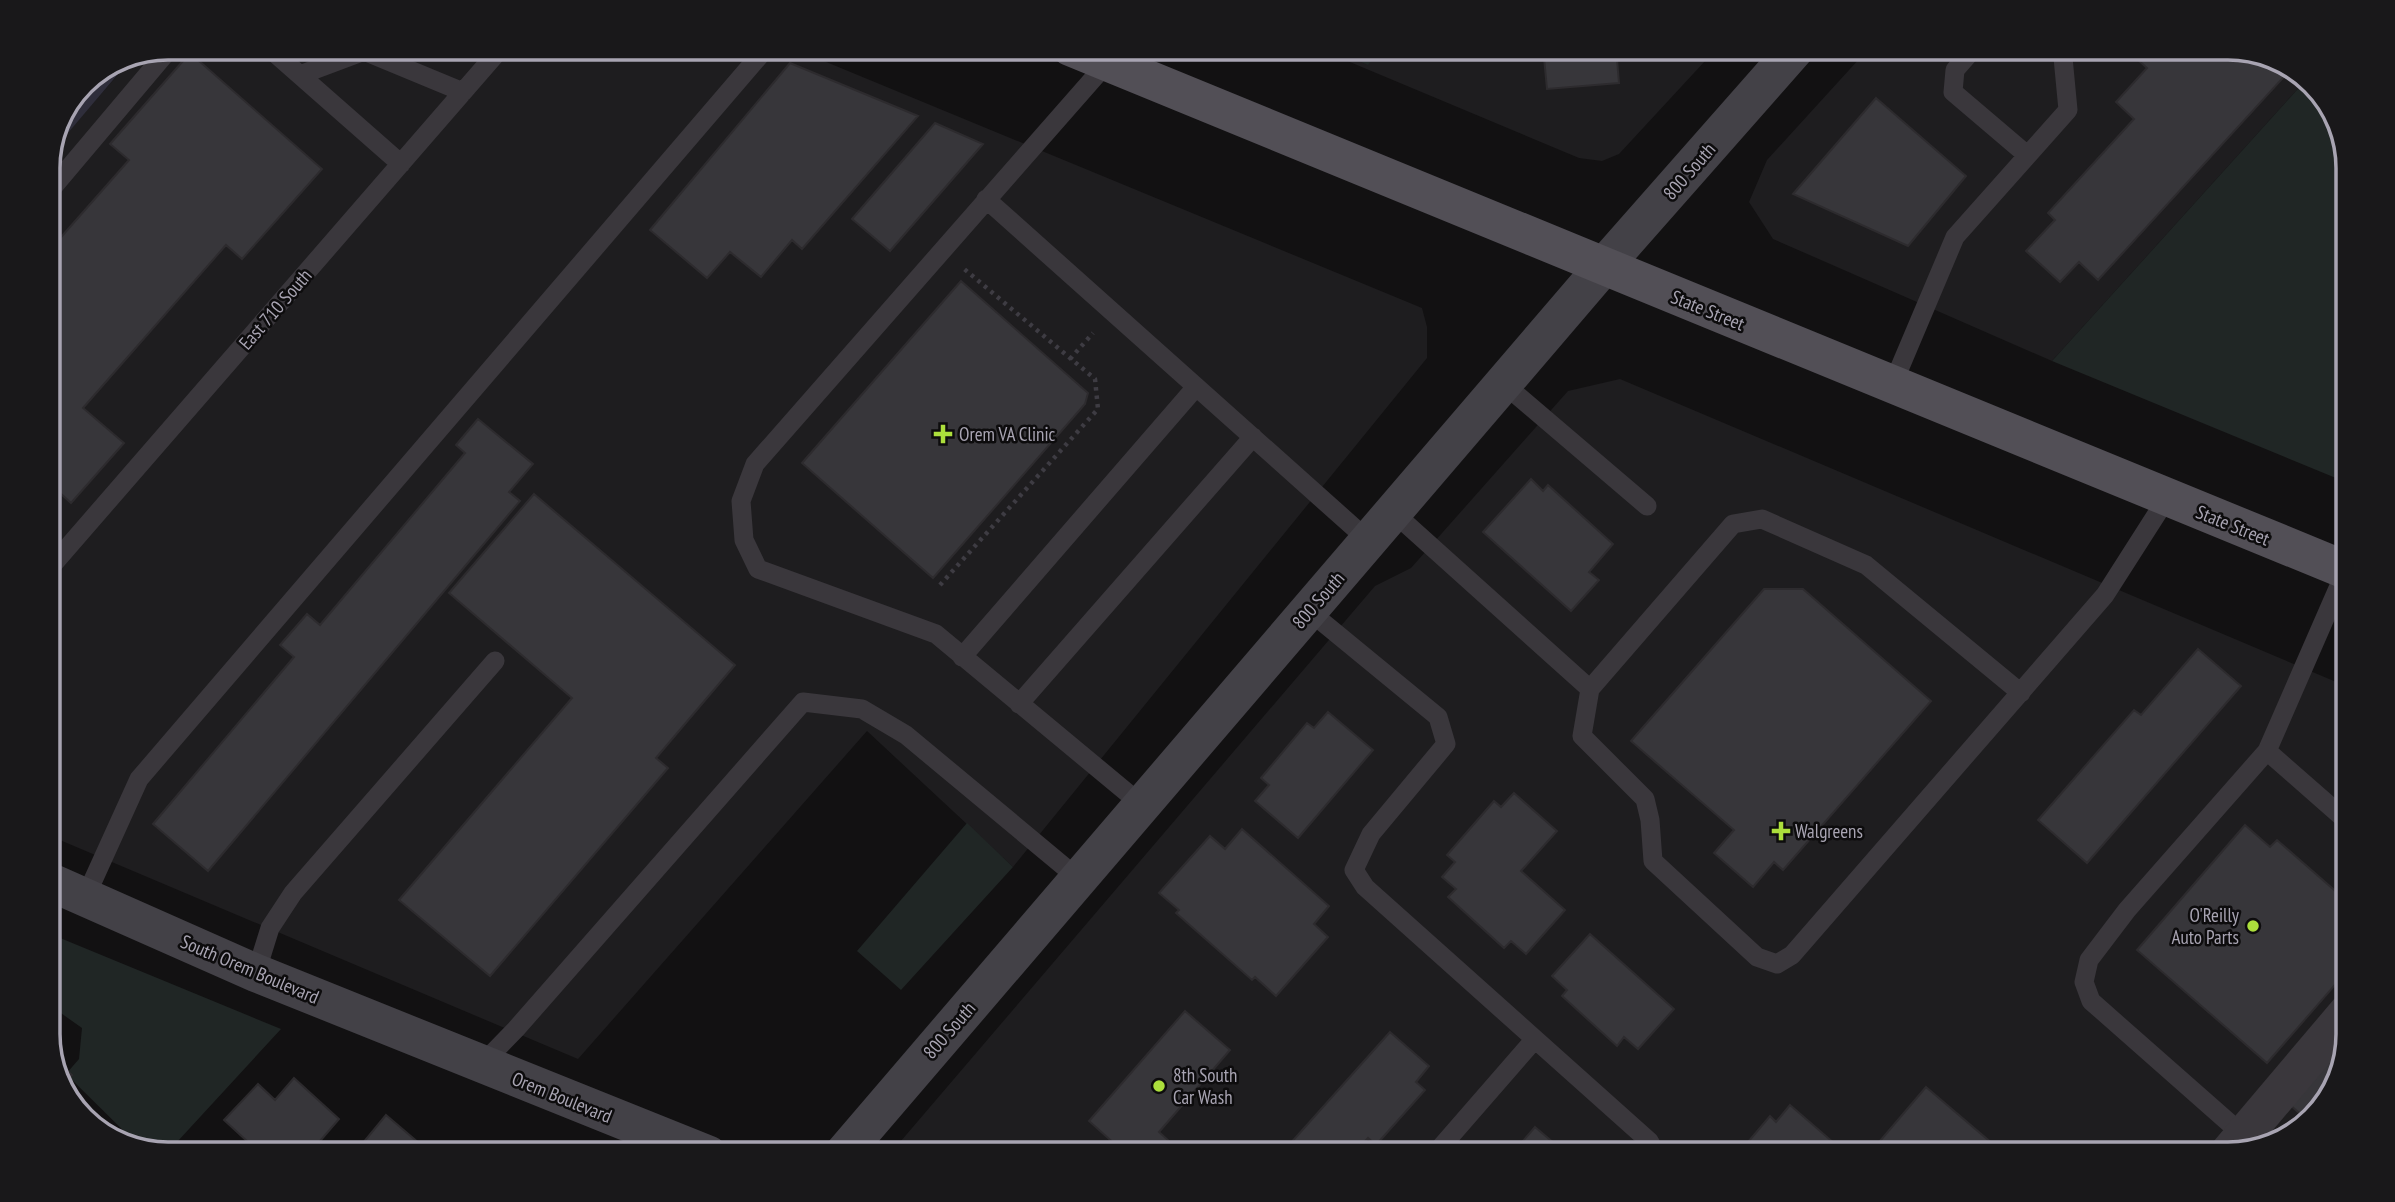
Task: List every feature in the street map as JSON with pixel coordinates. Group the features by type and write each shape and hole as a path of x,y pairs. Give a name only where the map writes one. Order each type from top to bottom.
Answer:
{"main road":[{"name":"State Street","path":"1100,60 2335,566"},
{"name":"800 South","path":"853,1142 1393,512 1786,60"},
{"name":"South Orem Boulevard","path":"60,887 256,973 468,1060"},
{"name":"Orem Boulevard","path":"468,1060 676,1142"}],"street":[{"path":"2238,1142 2336,1026"}],"lane":[{"path":"283,60 401,164"},
{"path":"300,75 340,60"},
{"path":"386,60 463,92"},
{"name":"East 710 South","path":"60,556 491,60"},
{"path":"85,898 139,779 755,60"},
{"path":"1964,60 1955,70 1953,92 2027,155"},
{"path":"1892,386 1955,237 2068,110 2063,60"},
{"path":"60,179 159,61"},
{"path":"1107,63 755,464 741,500 744,541 758,569 936,634 1142,805"},
{"path":"986,200 1369,541"},
{"path":"1504,384 1647,506"},
{"path":"962,657 1196,387"},
{"path":"1019,704 1253,438"},
{"path":"2021,693 1866,565 1762,519 1732,524 1590,689 1582,736 1645,799 1650,820 1653,862 1757,957 1776,964 1792,955 2021,693 2105,595 2167,498"},
{"path":"1393,512 1590,689"},
{"path":"2232,1142 2091,1001 2084,982 2089,960 2127,910 2267,751 2335,597"},
{"path":"1309,611 1438,717 1446,744 1371,834 1354,870 1365,887 1650,1142"},
{"path":"256,973 270,928 293,893 495,661"},
{"path":"468,1060 516,1029 803,702 862,709 906,734 1079,879"},
{"path":"2267,751 2336,811"},
{"path":"1445,1142 1535,1039"}],"path":[{"path":"940,585 1098,409 1095,379 962,267"}],"shaded area":[{"path":"821,60 1422,308 1427,327 1427,358 1013,867 867,731 578,1059 60,840 60,161 65,135 122,70 147,62"},
{"path":"1345,60 1706,60 1619,154 1602,161 1579,158"},
{"path":"1357,60 1372,60 1368,65"},
{"path":"1858,60 2227,60 2262,65 2300,87 2052,361 1773,239 1749,202 1767,160"},
{"path":"121,70 64,138 82,102 96,86"},
{"path":"2300,87 2324,120 2330,133 2335,161 2335,478 2052,361"},
{"path":"1620,379 2336,682 2336,1034 2332,1062 2324,1082 2309,1106 2299,1116 2275,1131 2241,1142 900,1142 1375,586 1411,568 1568,391"},
{"path":"967,823 1013,867 901,990 857,951"},
{"path":"60,938 281,1029 177,1142 168,1142 127,1134 68,1076 67,1073 79,1059 82,1028 60,1012"}],"building":[{"path":"184,60 198,60 322,169 242,259 226,245 83,408 124,443 71,503 60,493 60,238 129,160 110,144"},
{"path":"1544,60 1617,60 1619,83 1547,89"},
{"path":"2138,60 2227,60 2262,65 2284,76 2098,280 2079,262 2060,282 2026,251 2055,220 2048,213 2134,119 2116,102 2147,68"},
{"path":"790,63 918,116 802,249 792,240 761,277 730,252 707,278 650,230"},
{"path":"1876,98 1966,176 1908,246 1793,194"},
{"path":"935,123 983,144 890,251 852,219"},
{"name":"Orem VA Clinic","path":"961,281 1088,393 1085,404 933,578 802,463"},
{"path":"478,419 533,464 509,492 520,501 208,871 153,824 294,657 280,645 307,614 320,625 465,453 456,445"},
{"path":"1531,479 1543,491 1548,485 1613,544 1589,572 1599,580 1571,611 1483,532"},
{"path":"534,494 735,665 656,758 668,768 490,976 399,900 572,698 449,593"},
{"name":"Walgreens","path":"1764,589 1803,589 1931,701 1783,870 1774,862 1753,887 1714,853 1734,830 1631,741"},
{"path":"2198,649 2241,686 2087,863 2038,820 2134,710 2141,715"},
{"path":"1328,712 1373,750 1298,838 1255,801 1269,785 1261,778 1307,723 1314,728"},
{"path":"1514,793 1557,831 1521,871 1565,910 1526,954 1511,941 1504,948 1448,897 1456,889 1442,877 1455,862 1447,855 1494,801 1501,807"},
{"name":"O'Reilly Auto Parts","path":"2245,825 2270,847 2277,840 2336,891 2336,984 2267,1063 2137,950"},
{"path":"1242,829 1329,906 1314,924 1328,937 1276,996 1255,977 1252,980 1176,913 1179,910 1159,893 1210,836 1225,849"},
{"path":"1590,934 1674,1009 1638,1049 1624,1037 1617,1046 1562,996 1567,990 1552,976"},
{"name":"8th South Car Wash","path":"1185,1011 1230,1050 1159,1132 1170,1142 1112,1142 1089,1121"},
{"path":"1390,1032 1429,1066 1416,1082 1425,1090 1379,1142 1373,1142 1368,1138 1364,1142 1292,1142"},
{"path":"2334,1051 2324,1082 2309,1106 2301,1114 2289,1104"},
{"path":"294,1078 339,1119 319,1142 248,1142 224,1120 258,1084 275,1100"},
{"path":"1926,1087 1990,1142 1879,1142"},
{"path":"1790,1105 1833,1142 1748,1142 1770,1116 1776,1122"},
{"path":"386,1115 418,1142 364,1142"},
{"path":"1535,1127 1553,1142 1522,1142"}],"place":[{"name":"Orem VA Clinic","path":"943,434"},
{"name":"Walgreens","path":"1781,831"},
{"name":"O'Reilly Auto Parts","path":"2253,926"},
{"name":"8th South Car Wash","path":"1159,1086"}]}
